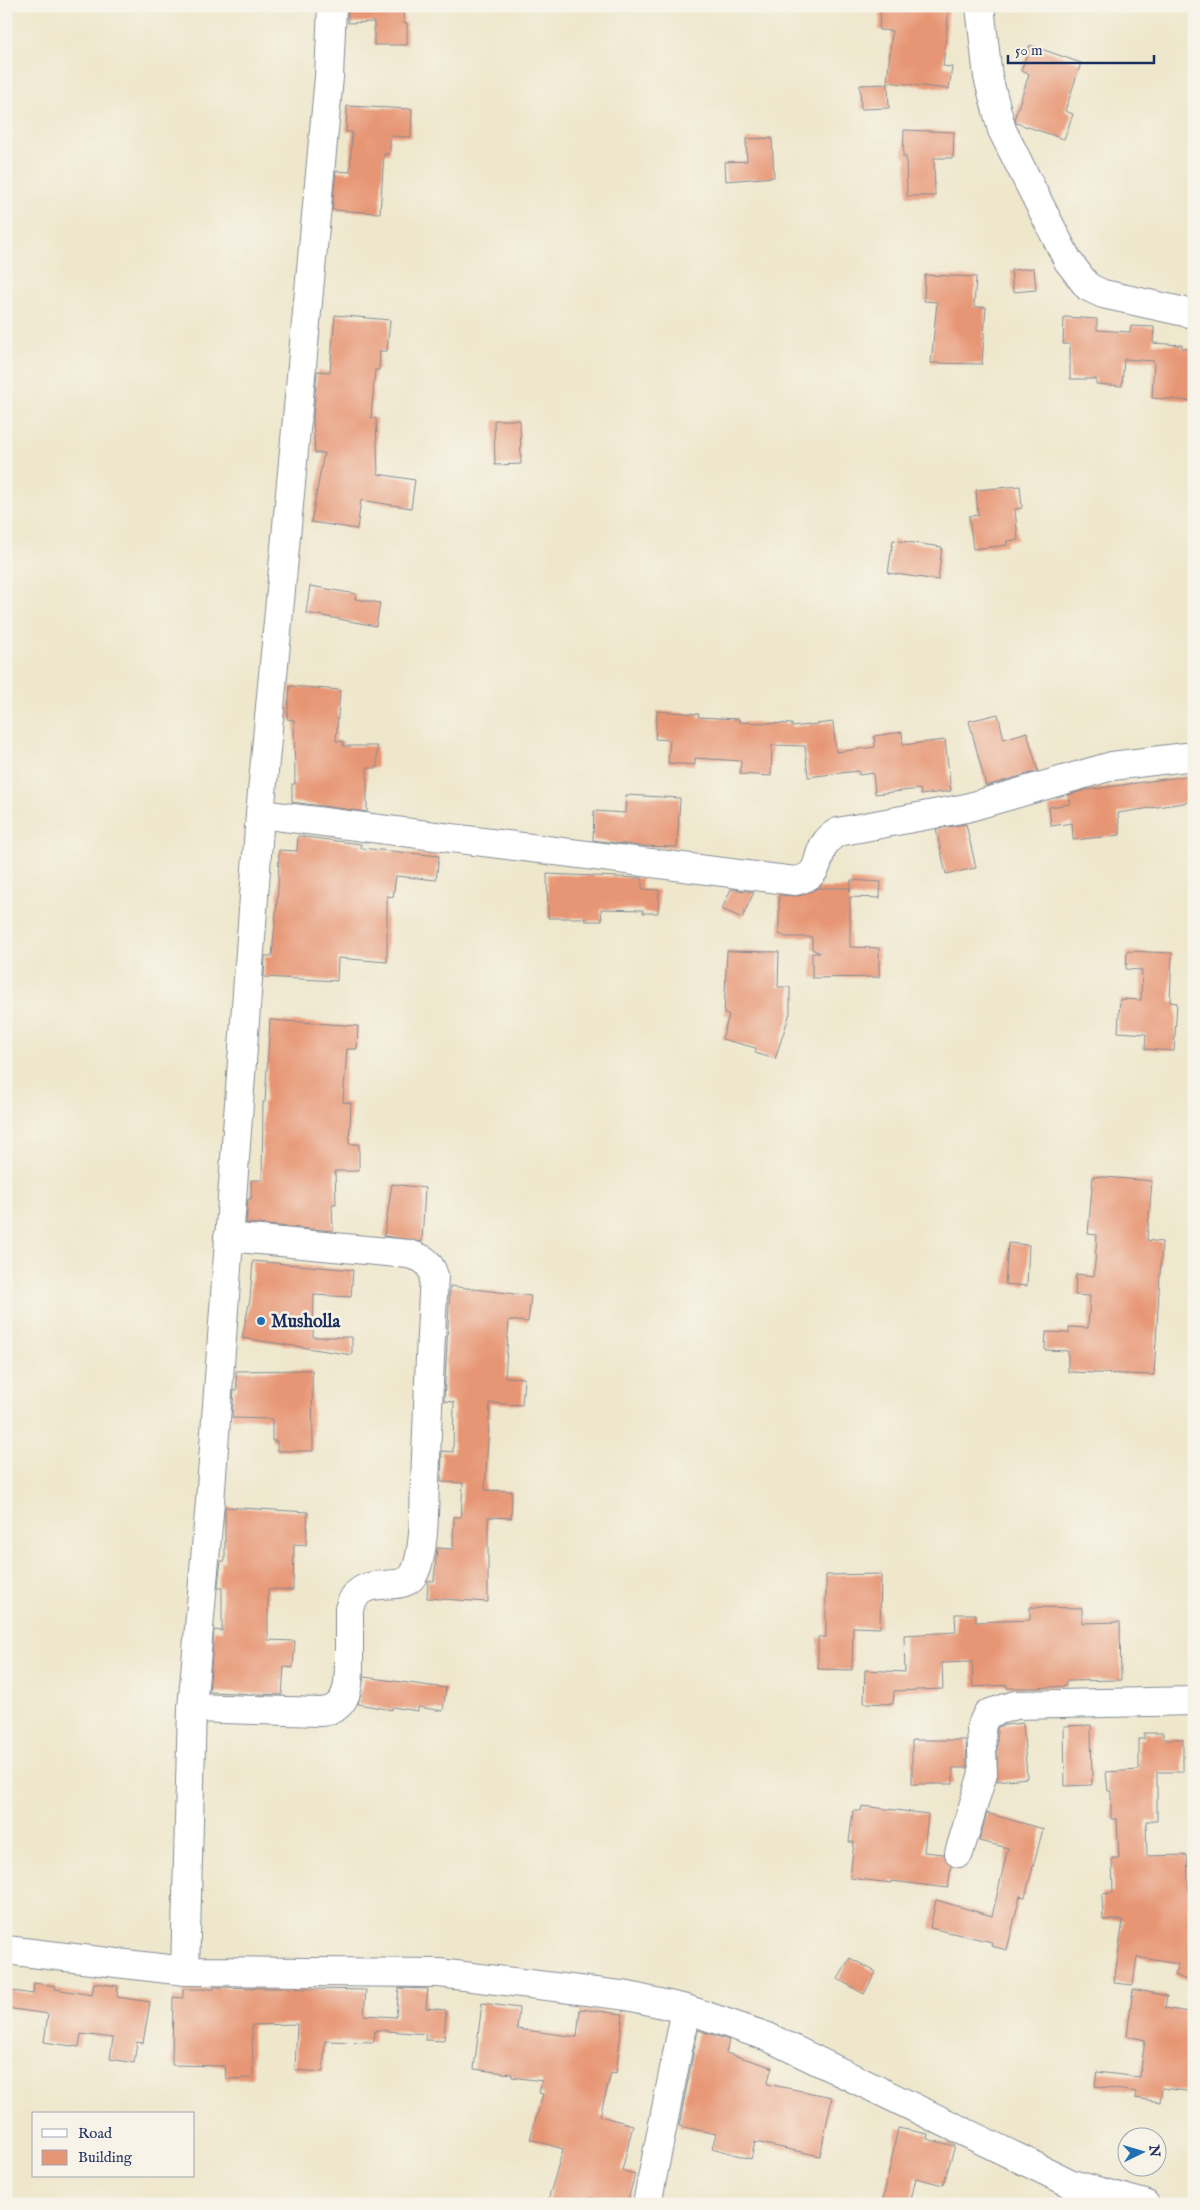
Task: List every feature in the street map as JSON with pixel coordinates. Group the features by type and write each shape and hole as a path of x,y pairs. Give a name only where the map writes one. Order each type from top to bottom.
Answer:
{"street":[{"path":"185,1971 192,1708 210,1502 260,814 330,77 332,6"},
{"path":"980,6 988,77 1002,130 1068,261 1088,287 1103,294 1194,314"},
{"path":"260,814 795,882 809,878 814,873 824,841 838,832 966,808 1112,766 1194,756"},
{"path":"192,1708 328,1712 340,1705 348,1689 349,1609 351,1601 366,1587 402,1583 414,1574 424,1517 428,1366 434,1276 431,1265 426,1259 408,1254 228,1237"},
{"path":"959,1853 983,1773 981,1727 987,1714 1015,1705 1194,1701"},
{"path":"6,1950 185,1971 439,1974 628,1996 686,2009 768,2037 1072,2184 1145,2204"},
{"path":"647,2204 686,2009"}],"building":[{"path":"348,6 403,6 404,23 407,23 407,45 374,45 374,22 348,23"},
{"path":"881,6 949,6 943,66 952,67 949,89 887,82 892,31 879,30"},
{"path":"1030,45 1081,63 1065,111 1073,114 1064,139 1016,123 1015,117 1029,74 1021,71"},
{"path":"888,84 889,108 861,109 860,85"},
{"path":"347,106 412,109 411,137 390,136 390,154 384,154 380,213 332,210 336,171 350,172 352,132 346,132"},
{"path":"904,130 954,132 953,158 934,158 935,196 907,196 906,157 903,157"},
{"path":"772,138 774,177 726,181 725,162 747,161 746,139"},
{"path":"1034,268 1036,290 1013,292 1011,270"},
{"path":"925,275 976,277 974,307 986,307 982,364 931,363 937,302 924,301"},
{"path":"335,315 390,320 387,351 380,351 379,370 375,370 371,418 376,418 378,474 415,480 411,508 361,500 357,529 311,522 324,453 315,453 313,419 317,371 330,372"},
{"path":"1064,317 1097,319 1097,330 1130,332 1131,326 1154,327 1153,343 1182,345 1182,348 1194,349 1194,401 1152,398 1154,361 1124,359 1122,386 1096,384 1096,379 1070,379 1070,344 1063,344"},
{"path":"494,420 520,420 521,464 495,465"},
{"path":"1020,486 1022,508 1015,509 1018,540 1007,541 1007,545 973,549 969,516 978,515 976,490"},
{"path":"893,540 942,547 938,580 888,573"},
{"path":"310,586 356,594 355,599 380,603 376,626 306,613"},
{"path":"290,686 340,690 336,741 343,741 343,746 377,746 377,768 367,768 367,812 292,802 292,784 295,784 294,720 287,719"},
{"path":"657,711 699,714 698,717 739,719 739,722 792,724 792,727 833,722 836,752 875,747 874,736 902,732 903,745 945,740 951,791 921,795 920,789 875,794 873,773 859,775 858,771 808,777 805,746 772,745 771,776 740,774 741,761 695,758 695,765 668,763 670,740 655,739"},
{"path":"998,714 1004,739 1027,732 1038,771 986,786 969,721"},
{"path":"1186,776 1190,802 1118,813 1120,835 1073,840 1072,823 1051,826 1049,807 1070,804 1068,795 1086,790"},
{"path":"626,795 680,798 677,847 638,846 593,840 594,811 625,813"},
{"path":"966,824 976,868 946,874 936,829"},
{"path":"298,836 361,844 361,848 439,856 436,880 396,876 393,897 387,896 387,962 338,958 337,981 264,977 265,956 272,956 278,890 279,850 297,851"},
{"path":"547,874 642,878 642,889 659,890 658,913 643,913 643,910 601,909 602,921 585,921 585,918 548,918"},
{"path":"851,880 881,882 880,898 850,897 850,947 879,948 879,977 812,978 812,953 820,953 812,949 812,937 786,937 779,934 779,895 799,896 818,888 850,888 850,892"},
{"path":"731,889 754,892 742,918 722,909"},
{"path":"727,951 779,952 778,987 790,987 790,1013 775,1059 755,1053 756,1048 722,1039 729,1015 724,1014"},
{"path":"1127,951 1172,953 1170,1002 1177,1003 1174,1051 1145,1049 1146,1034 1118,1032 1120,999 1141,1000 1142,970 1126,969"},
{"path":"270,1020 358,1026 357,1049 347,1049 343,1102 351,1103 349,1144 359,1144 359,1171 335,1171 336,1204 332,1204 333,1231 246,1223 248,1199 251,1199 251,1180 262,1180 263,1102 265,1102"},
{"path":"1093,1176 1152,1181 1147,1240 1162,1242 1154,1375 1068,1372 1068,1351 1045,1350 1046,1332 1069,1333 1069,1327 1088,1328 1090,1296 1075,1295 1076,1274 1094,1276 1097,1235 1088,1234"},
{"path":"392,1184 425,1188 422,1242 384,1236"},
{"path":"1008,1243 1029,1245 1027,1286 1005,1284"},
{"path":"253,1261 353,1270 351,1297 314,1295 313,1337 352,1337 352,1355 242,1338 250,1299"},
{"path":"450,1286 531,1296 528,1322 509,1320 505,1377 524,1378 522,1405 490,1403 485,1490 512,1491 511,1518 488,1517 488,1602 427,1598 428,1581 434,1581 437,1548 453,1549 454,1517 461,1517 463,1483 441,1482 442,1451 453,1452 454,1402 444,1401"},
{"path":"312,1370 313,1451 277,1451 277,1441 272,1441 272,1419 232,1418 234,1390 237,1390 236,1371"},
{"path":"225,1507 308,1512 306,1545 294,1544 293,1590 268,1589 268,1640 295,1641 293,1668 284,1667 282,1695 209,1692 214,1630 222,1631 222,1588 218,1588 218,1584 221,1561 225,1561"},
{"path":"881,1574 880,1628 853,1627 852,1670 818,1669 818,1637 826,1637 826,1575"},
{"path":"1030,1607 1082,1608 1082,1623 1120,1622 1121,1680 1066,1681 1066,1686 1036,1688 1007,1688 1007,1685 973,1687 972,1662 942,1663 943,1689 894,1691 893,1704 864,1703 865,1670 905,1672 904,1635 956,1632 955,1614 976,1614 976,1622 1030,1620"},
{"path":"364,1677 446,1688 443,1711 418,1707 418,1711 392,1707 392,1710 358,1704"},
{"path":"1023,1723 1027,1778 997,1781 998,1727"},
{"path":"1091,1725 1092,1785 1065,1786 1064,1726"},
{"path":"1144,1733 1163,1733 1163,1739 1183,1739 1183,1772 1157,1772 1157,1821 1146,1821 1147,1856 1187,1855 1192,1982 1174,1975 1178,1964 1137,1957 1133,1985 1114,1983 1123,1920 1103,1920 1102,1894 1113,1893 1112,1858 1119,1858 1117,1819 1111,1819 1111,1791 1108,1791 1106,1772 1139,1770 1139,1739 1144,1739"},
{"path":"912,1740 966,1740 967,1768 953,1768 953,1784 912,1784"},
{"path":"862,1806 928,1814 924,1852 944,1854 951,1866 948,1888 850,1878 854,1842 849,1842 853,1811 861,1811"},
{"path":"987,1813 1043,1829 1025,1897 1020,1896 1007,1950 991,1946 992,1942 930,1928 936,1900 992,1916 1008,1848 979,1841"},
{"path":"850,1958 876,1972 864,1994 838,1979"},
{"path":"34,1983 56,1986 55,1989 92,1995 94,1983 118,1986 117,1997 150,2002 143,2043 137,2042 134,2063 110,2059 113,2038 81,2034 79,2047 44,2042 48,2014 6,2008 6,1990 33,1994"},
{"path":"214,1987 366,1990 364,2015 396,2017 399,1988 428,1989 426,2008 446,2010 444,2041 425,2040 426,2034 375,2030 374,2042 325,2041 323,2072 295,2070 297,2024 252,2025 253,2078 226,2079 225,2066 172,2065 173,1997 183,1998 183,1989 214,1989"},
{"path":"1133,1989 1167,1996 1165,2008 1194,2013 1194,2092 1162,2088 1160,2102 1135,2098 1136,2092 1095,2086 1097,2072 1140,2077 1145,2040 1127,2036"},
{"path":"482,2003 519,2008 517,2029 577,2037 580,2009 623,2014 616,2074 611,2073 600,2116 633,2125 622,2171 635,2174 627,2204 611,2204 592,2198 588,2199 587,2204 547,2204 563,2149 530,2139 543,2094 539,2093 542,2081 512,2077 512,2074 474,2069"},
{"path":"698,2030 729,2040 726,2053 772,2067 767,2084 832,2097 820,2156 755,2142 751,2159 712,2148 716,2134 679,2126"},
{"path":"898,2128 928,2134 927,2139 955,2146 943,2185 916,2178 910,2204 882,2204"}],"place":[{"name":"Musholla","path":"261,1321"}]}
